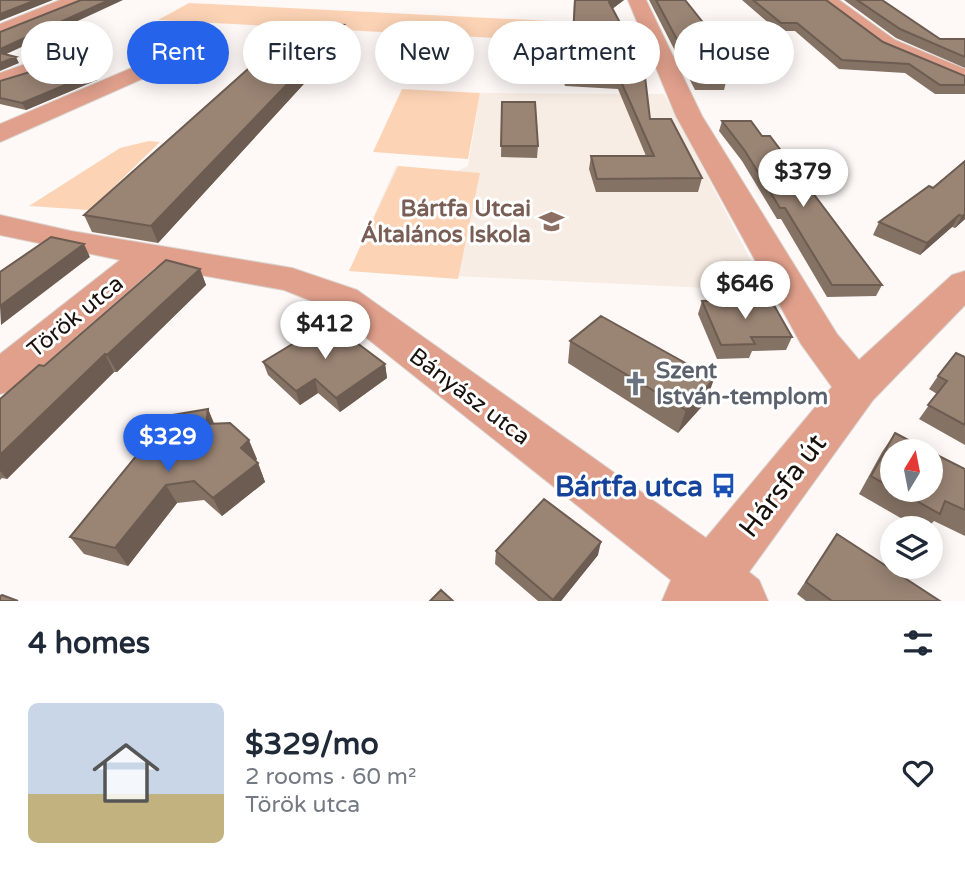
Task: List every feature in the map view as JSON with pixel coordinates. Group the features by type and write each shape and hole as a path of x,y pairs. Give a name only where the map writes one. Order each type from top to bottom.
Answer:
{"street":[{"path":"0,31 76,0"},
{"path":"637,0 689,116 822,344 857,388"},
{"path":"827,0 888,44 965,77"},
{"path":"13,3 57,8"},
{"path":"0,81 21,73"},
{"path":"0,134 127,77"},
{"name":"Bányász utca","path":"0,225 71,241 292,280 343,299 714,593"},
{"name":"Török utca","path":"0,378 150,254"},
{"name":"Hársfa út","path":"714,593 857,388 965,283"}],"shaded area":[{"path":"189,3 552,21 488,21 488,38 474,37 474,21 375,21 375,32 361,31 361,21 243,21 243,25 229,24 229,21 158,20"},
{"path":"402,89 480,93 468,159 373,152"},
{"name":"Bártfa Utcai Általános Iskola","path":"480,93 664,94 767,291 349,271 396,166 457,171 468,166"},
{"path":"149,141 160,142 90,210 29,206 120,148"},
{"path":"398,166 480,173 458,279 349,271"}],"building":[{"path":"0,0 36,0 0,14"},
{"path":"81,0 109,0 62,21 28,21"},
{"path":"575,0 612,0 609,2 619,21 574,21"},
{"path":"656,0 685,0 702,21 674,21 674,34"},
{"path":"753,0 826,0 883,42 965,76 965,85 940,85 909,64 842,60 794,21 779,21"},
{"path":"857,0 882,0 940,39 965,39 965,57 900,29"},
{"path":"21,24 21,40 0,49 0,32"},
{"path":"0,53 16,57 0,63"},
{"path":"243,73 243,84 287,84 151,226 84,215"},
{"path":"21,75 21,84 68,84 22,103 0,98 0,81"},
{"path":"622,84 646,84 650,119 671,119 702,178 597,179 591,156 654,156"},
{"path":"502,102 535,102 538,146 501,146"},
{"path":"722,121 751,121 762,136 770,136 882,285 832,285 785,208 780,208 745,151"},
{"path":"965,161 965,214 959,215 927,243 879,222 929,186 933,188"},
{"path":"51,237 84,244 0,306 0,272"},
{"path":"166,260 200,269 105,354 0,455 0,399 39,365 44,366"},
{"path":"771,300 792,337 751,337 755,344 721,345 702,301"},
{"path":"601,316 714,379 686,410 570,341"},
{"path":"329,322 385,364 336,398 315,379 296,391 263,362"},
{"path":"956,353 965,357 965,425 928,405 947,381 938,376"},
{"path":"208,409 206,424 230,423 249,440 241,448 258,463 213,498 194,481 166,485 115,548 70,537 150,439 167,433 173,415"},
{"path":"895,433 906,439 892,439"},
{"path":"943,458 965,469 965,510 945,501 940,514 918,502 943,502"},
{"path":"880,460 880,481 871,476"},
{"path":"544,499 601,542 553,600 496,551"},
{"path":"837,534 880,562 880,579 906,579 940,601 832,601 806,582"},
{"path":"441,590 453,601 430,601"},
{"path":"2,595 18,601 0,601"}],"place":[{"name":"Bártfa Utcai Általános Iskola","path":"551,221"},
{"name":"Szent István-templom","path":"636,383"},
{"name":"Bártfa utca","path":"723,486"}]}
